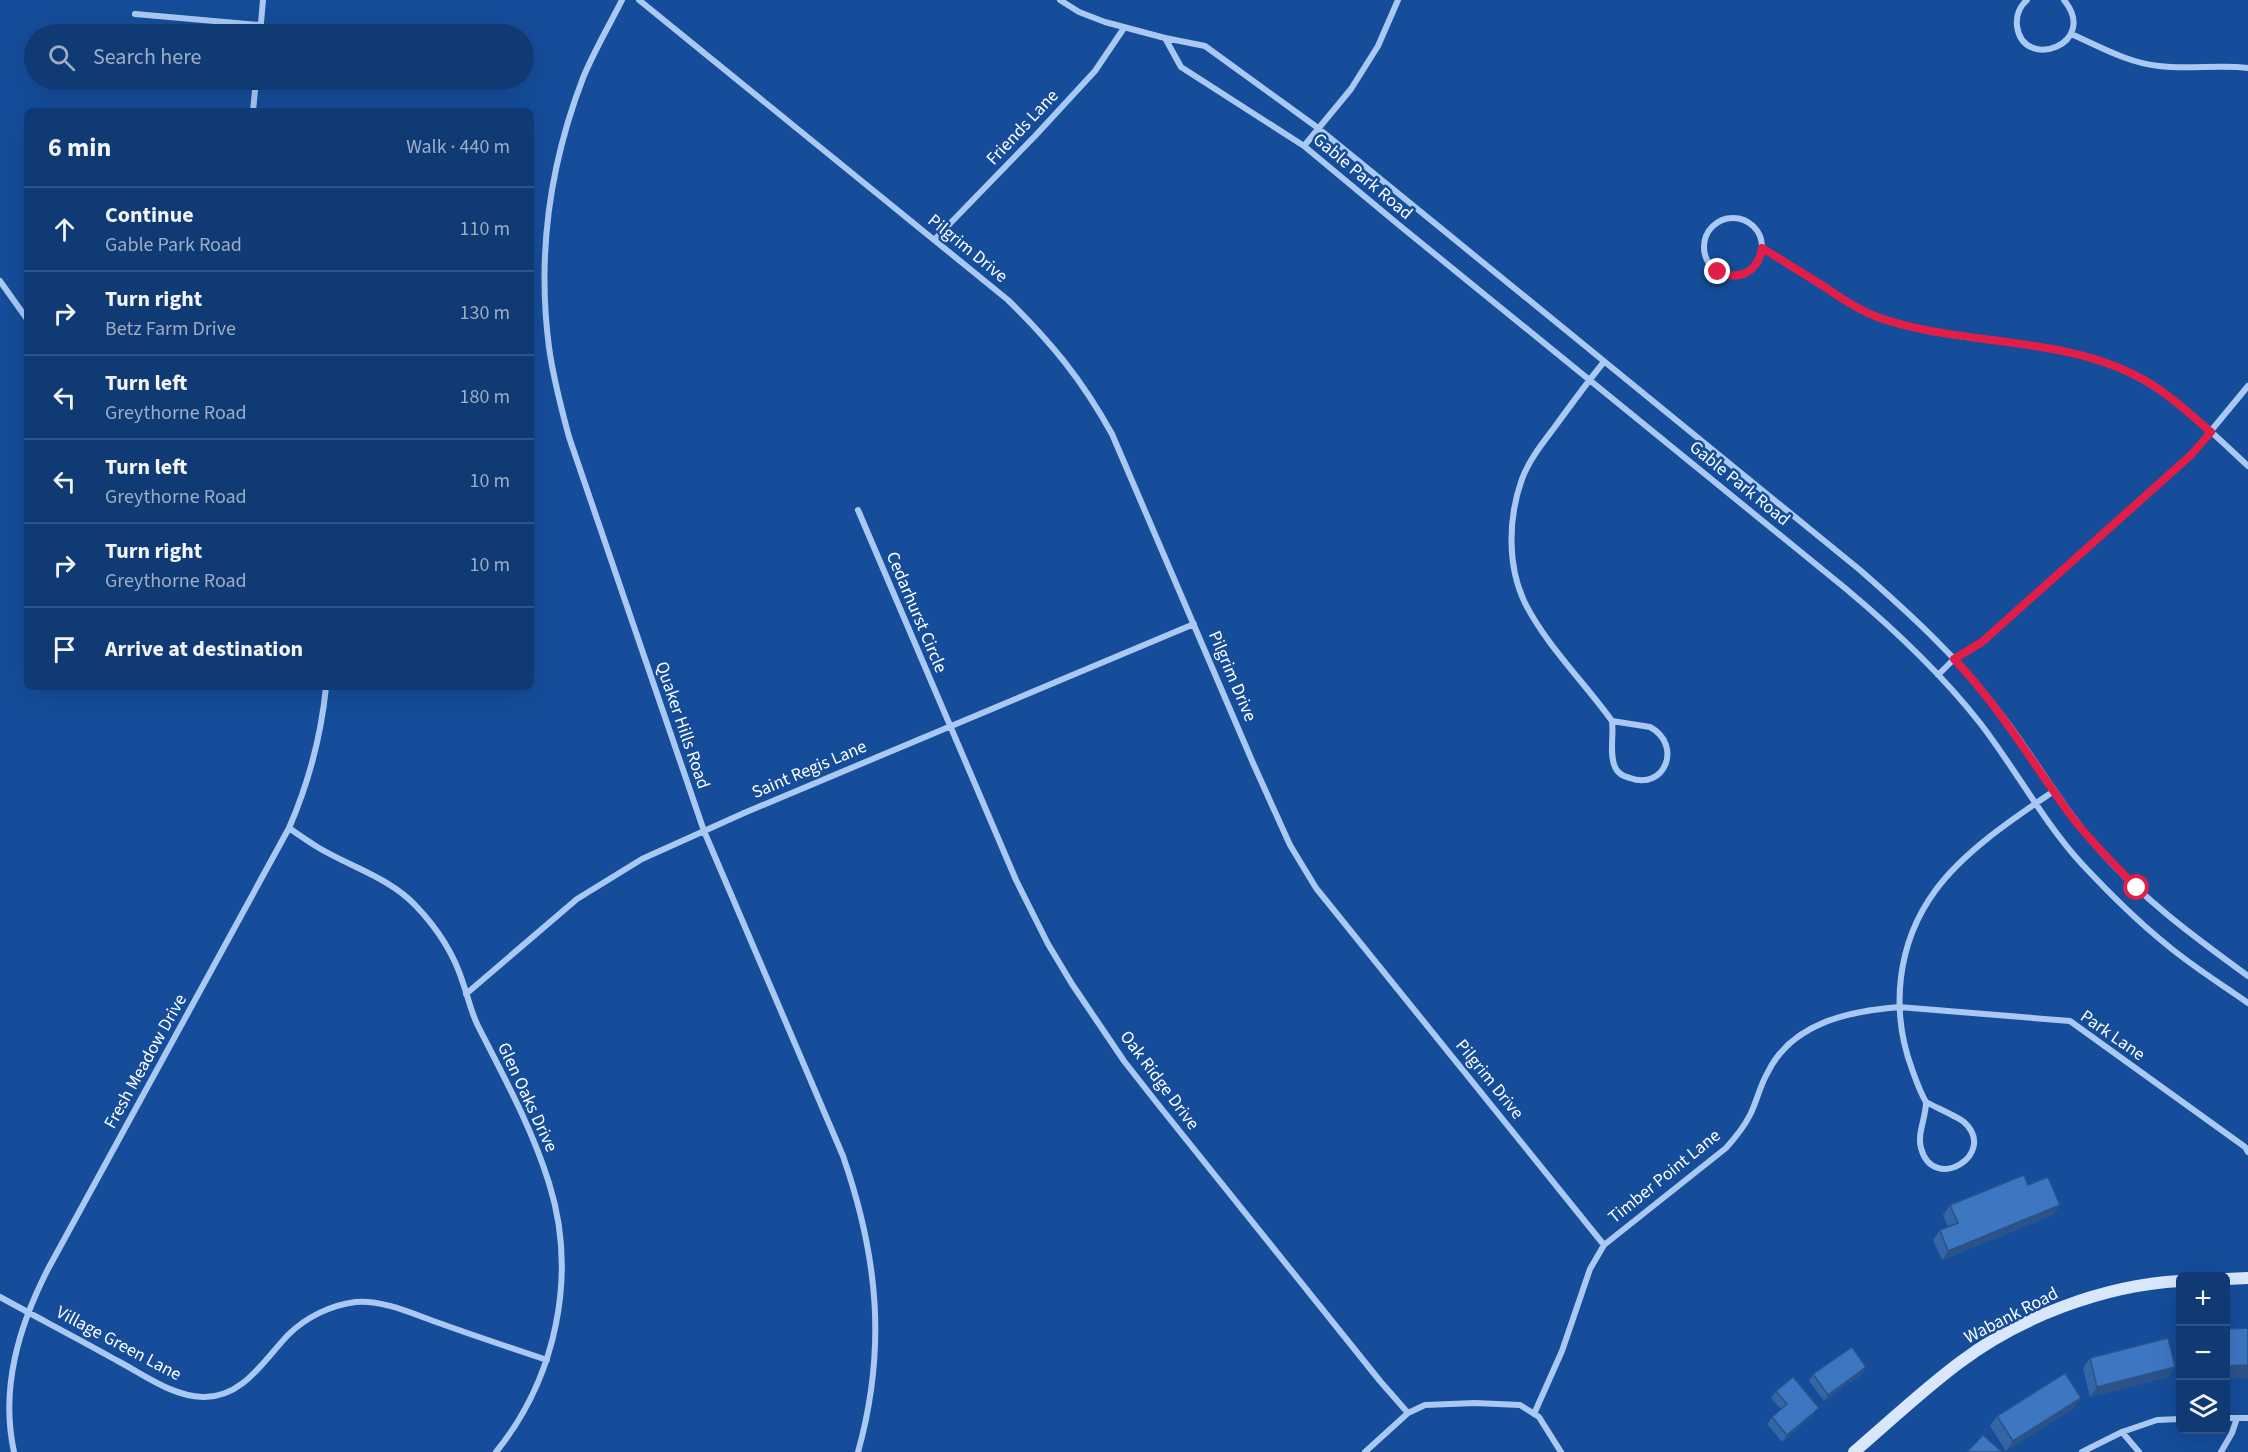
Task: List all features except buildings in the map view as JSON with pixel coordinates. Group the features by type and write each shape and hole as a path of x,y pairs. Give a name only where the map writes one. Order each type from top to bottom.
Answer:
{"street":[{"path":"260,24 263,0"},
{"name":"Quaker Hills Road","path":"622,0 584,76 569,118 555,170 544,259 549,349 557,393 569,436 704,831 843,1156 864,1221 877,1309 870,1400 858,1452"},
{"name":"Pilgrim Drive","path":"639,0 1008,300 1042,333 1089,394 1112,434 1290,845 1316,888 1604,1245"},
{"name":"Gable Park Road","path":"1060,0 1079,12 1124,28 1205,46 1318,128 1603,363 1860,570 1916,619 1997,709 2054,791 2097,847 2137,888 2181,927 2248,976"},
{"path":"1304,146 1351,89 1378,46 1398,0"},
{"path":"2027,0 2018,12 2016,21 2018,31 2030,46 2038,50 2048,50 2065,42 2071,34 2074,16 2064,0"},
{"path":"135,14 249,24"},
{"name":"Friends Lane","path":"933,240 1035,136 1095,70 1124,28"},
{"path":"2071,34 2139,63 2160,66 2248,68"},
{"name":"Gable Park Road","path":"1165,38 1181,67 1304,146 1901,636 1980,723 2035,803 2080,862 2121,904 2167,945 2248,1003"},
{"path":"253,108 254,90"},
{"path":"1734,217 1751,223 1762,239 1762,248 1755,267 1747,273 1727,276 1710,266 1703,247 1705,237 1716,222 1734,217"},
{"path":"1762,248 1852,305 1877,317 1913,328 2077,355 2114,366 2146,381 2175,400 2248,466"},
{"path":"0,281 24,315"},
{"path":"1603,363 1535,453 1522,478 1511,545 1514,574 1539,627 1612,721 1615,767 1622,776 1638,781 1650,780 1662,771 1668,752 1665,740 1660,734 1650,727 1612,721"},
{"path":"1938,675 1954,659 1982,642 2191,455 2248,386"},
{"name":"Cedarhurst Circle","path":"858,510 949,726"},
{"name":"Saint Regis Lane","path":"466,994 577,899 642,859 949,726 1194,624"},
{"name":"Fresh Meadow Drive","path":"14,1452 10,1418 10,1390 13,1364 28,1312 48,1269 289,828 313,764 326,690"},
{"name":"Oak Ridge Drive","path":"949,726 1016,880 1048,944 1072,984 1124,1060 1157,1103 1408,1413"},
{"path":"1926,1102 1963,1121 1971,1130 1974,1148 1972,1155 1948,1169 1934,1168 1928,1163 1921,1150 1926,1102 1905,1049 1899,1007 1899,986 1907,950 1920,916 1936,891 1961,862 2035,803 2054,791"},
{"name":"Glen Oaks Drive","path":"289,828 319,848 395,887 414,903 432,924 458,968 474,1017 524,1119 550,1185 563,1260 556,1324 539,1383 520,1420 496,1452"},
{"name":"Timber Point Lane","path":"1604,1245 1726,1148 1750,1114 1768,1071 1780,1054 1799,1037 1821,1023 1839,1016 1899,1007"},
{"name":"Park Lane","path":"1899,1007 2070,1021 2245,1147 2248,1152"},
{"path":"1534,1414 1562,1351 1590,1269 1604,1245"},
{"path":"2230,1279 2248,1278"},
{"name":"Wabank Road","path":"1854,1452 1960,1362 2000,1336 2045,1314 2081,1300 2130,1287 2176,1282"},
{"name":"Village Green Lane","path":"0,1297 146,1378 175,1391 203,1397 218,1395 243,1383 263,1366 288,1335 304,1322 333,1307 356,1302 386,1305 547,1360"},
{"path":"1365,1452 1408,1413 1425,1405 1475,1402 1520,1405 1539,1417 1561,1452"},
{"path":"2230,1418 2248,1418"},
{"path":"2221,1452 2232,1434 2237,1418"},
{"path":"2082,1452 2122,1432 2157,1420 2176,1419"},
{"path":"2122,1432 2139,1452"}],"route":[{"path":"1718,272 1727,276 1747,273 1755,267 1762,248 1852,305 1877,317 1913,328 2048,349 2114,366 2146,381 2175,400 2211,432 2191,455 1982,642 1954,659 1997,709 2074,819 2097,847 2137,888"}]}
